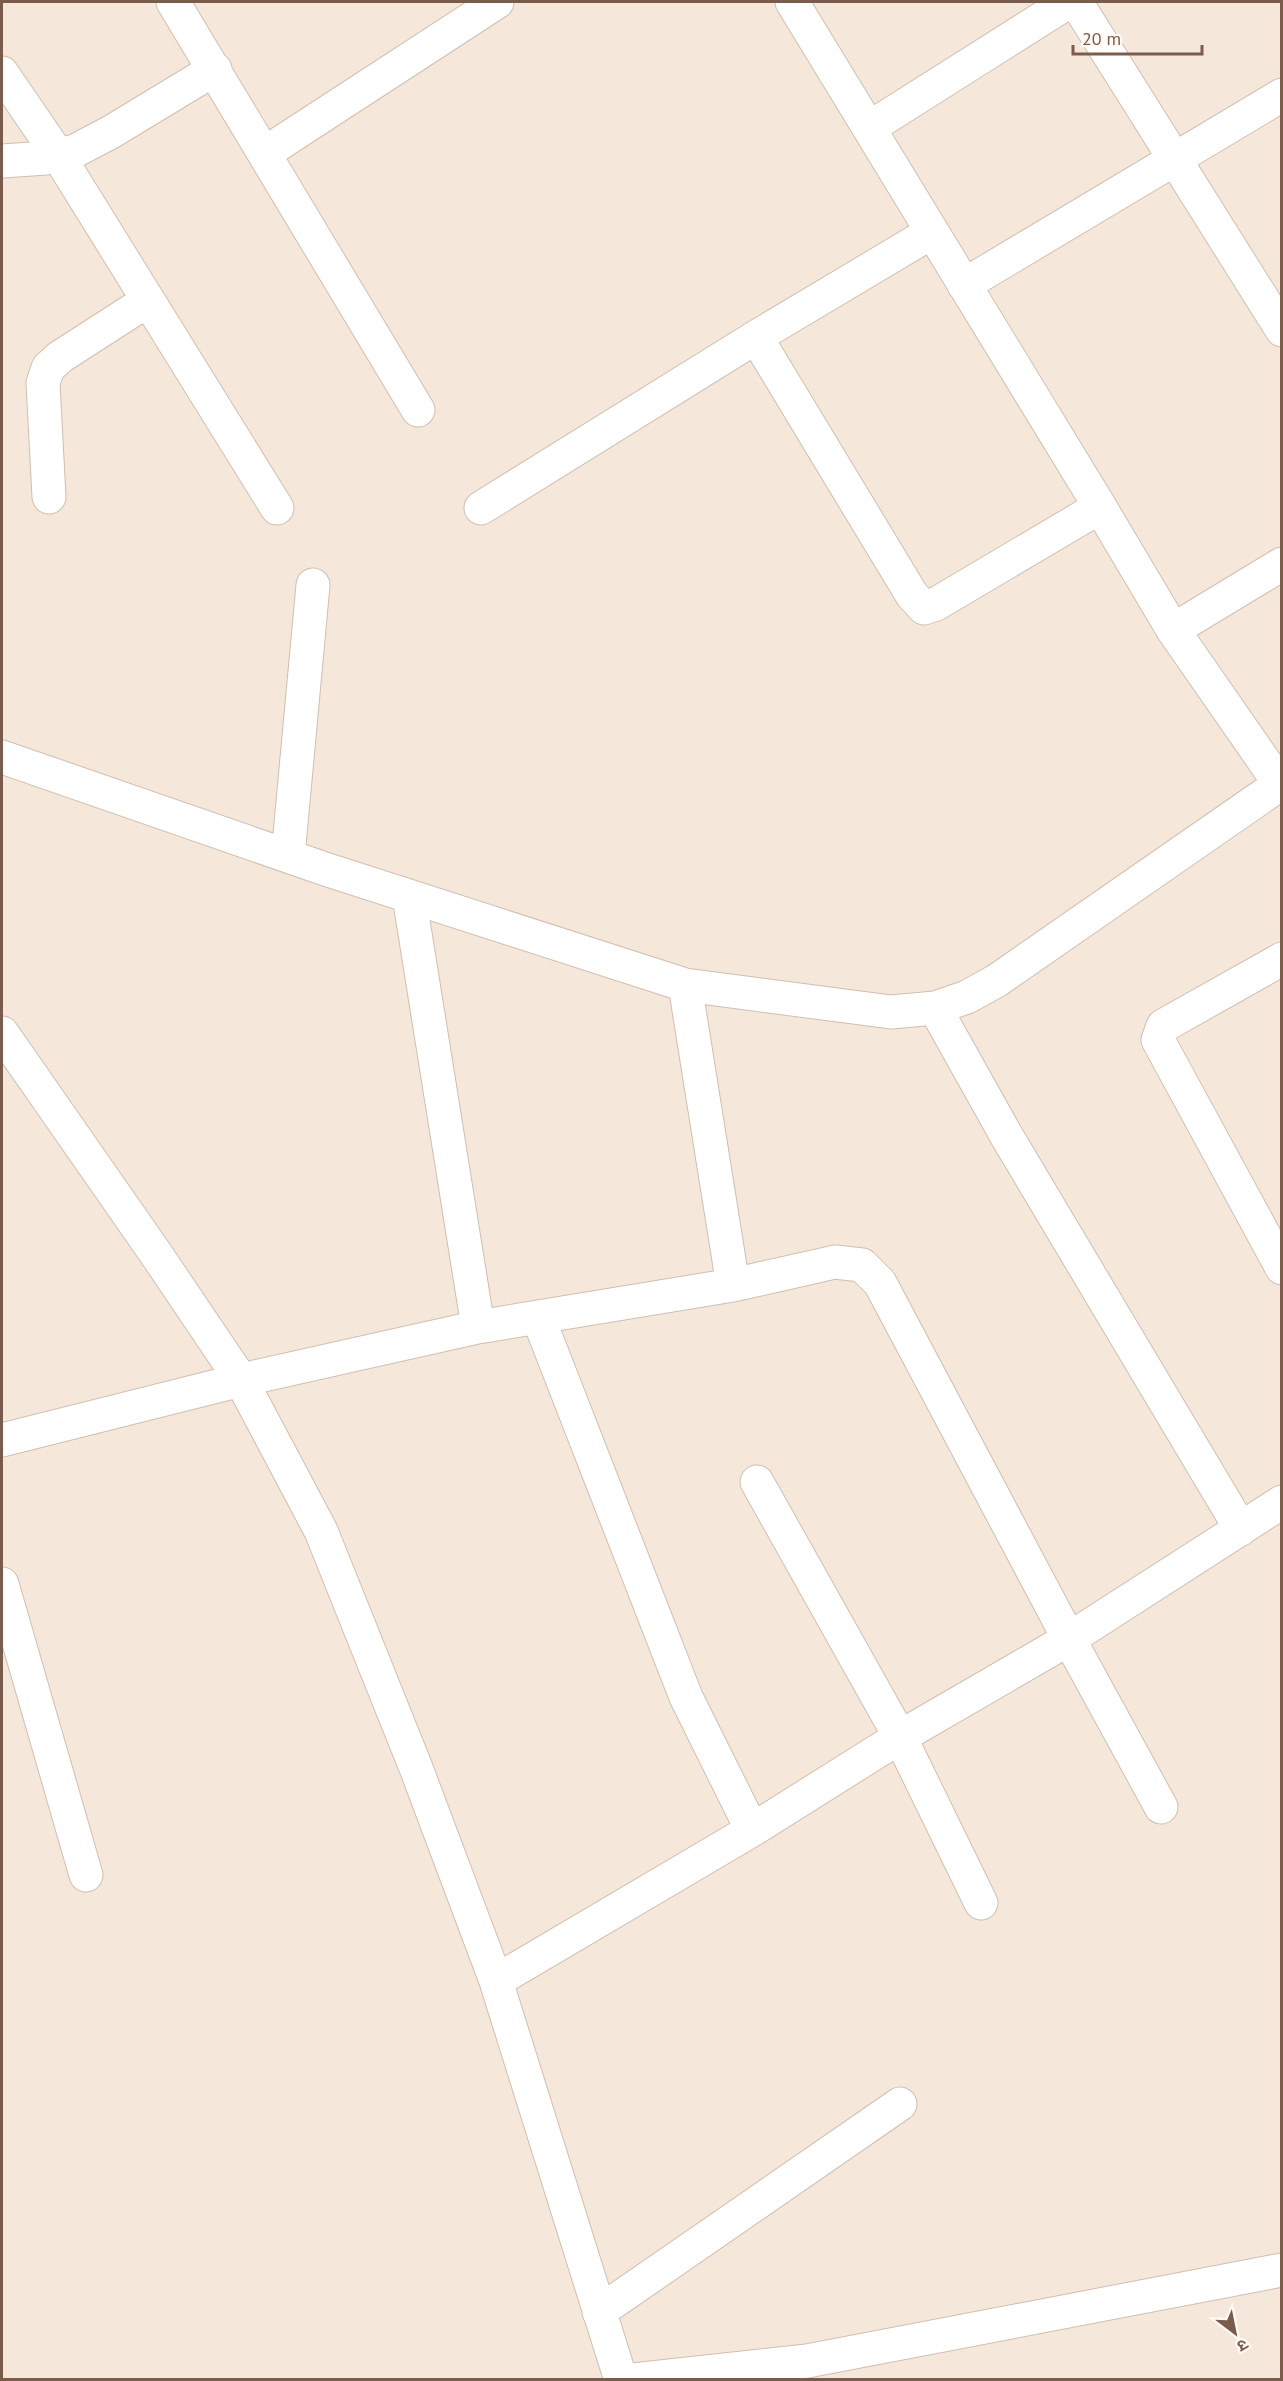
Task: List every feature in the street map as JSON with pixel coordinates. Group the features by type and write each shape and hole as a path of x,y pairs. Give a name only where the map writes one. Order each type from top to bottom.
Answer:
{"street":[{"path":"173,2 418,410"},
{"path":"265,153 497,2"},
{"path":"2,757 288,856 685,985 891,1012 935,1008 967,997 996,981 1281,786 1173,630 792,2"},
{"path":"869,128 1068,2"},
{"path":"1076,2 1281,330"},
{"path":"2,161 46,158 75,151 215,69"},
{"path":"2,73 58,155 277,508"},
{"path":"964,285 1281,95"},
{"path":"481,508 756,337 932,232"},
{"path":"49,497 43,383 48,368 60,357 147,301"},
{"path":"756,337 912,595 924,608 936,604 1100,507"},
{"path":"1173,630 1281,564"},
{"path":"288,856 313,585"},
{"path":"409,896 478,1327"},
{"path":"1281,958 1163,1026 1158,1040 1281,1268"},
{"path":"685,985 732,1285"},
{"path":"935,1008 1005,1135 1241,1529"},
{"path":"2,1033 241,1380 321,1531 416,1768 496,1981 621,2379"},
{"path":"2,1440 241,1380 478,1327 732,1285 835,1262 862,1265 880,1283 1161,1807"},
{"path":"538,1317 686,1697 752,1830"},
{"path":"757,1482 900,1737 981,1903"},
{"path":"496,1981 752,1830 900,1737 1069,1639 1281,1502"},
{"path":"2,1584 11,1654 86,1875"},
{"path":"599,2312 900,2103"},
{"path":"633,2379 807,2361 1281,2270"}],"shaded area":[{"path":"2,2 1281,2 1281,2379 2,2379"}]}
